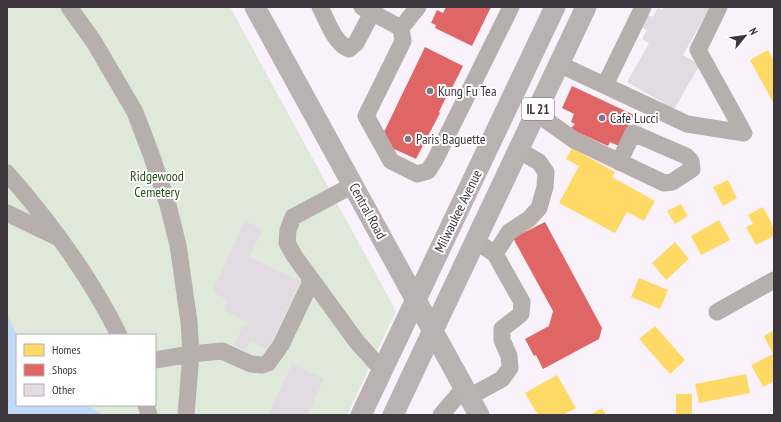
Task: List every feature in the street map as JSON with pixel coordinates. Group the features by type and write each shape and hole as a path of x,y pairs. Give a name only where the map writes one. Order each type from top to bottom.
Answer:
{"main road":[{"name":"Central Road","path":"255,7 479,415"},
{"name":"Milwaukee Avenue","path":"361,415 415,298 464,199 555,7"},
{"path":"548,88 550,64 577,7"},
{"name":"Milwaukee Avenue","path":"393,415 586,7"}],"street":[{"path":"69,7 94,42 135,112 168,205 178,245 184,284 191,354 186,415"},
{"path":"320,7 337,40 349,49 356,43 370,9 401,28"},
{"path":"418,7 401,28 403,41 366,116 391,161 417,174 428,171 435,160 511,7"},
{"path":"605,85 643,7"},
{"path":"559,64 687,124 744,133 698,50 720,7"},
{"path":"536,114 574,140 619,162"},
{"path":"495,254 509,232 529,219 539,208 545,187 546,172 539,162 518,150"},
{"path":"7,173 32,202 59,238 88,280 118,334"},
{"path":"353,185 293,217 288,230 286,242 295,257 357,342 376,363 383,367"},
{"path":"7,213 59,238"},
{"path":"442,415 467,392 502,379 510,368 509,356 502,340 502,329 521,314 522,302 495,254 476,241"},
{"path":"156,360 222,351 251,364 262,365 268,363 281,345 310,284 310,276"},
{"path":"716,312 774,280"}],"green space":[{"name":"Ridgewood Cemetery","path":"7,7 230,7 396,311 347,415 7,415"}],"water":[{"path":"7,314 16,334 16,406 87,406 103,415 7,415"}],"building: Homes":[{"path":"768,50 774,61 774,104 750,60"},
{"path":"572,148 615,172 612,177 655,201 644,221 627,212 615,233 559,203 579,166 566,159"},
{"path":"728,180 737,198 723,206 713,187"},
{"path":"681,204 688,216 675,224 667,211"},
{"path":"763,207 774,228 774,236 756,245 746,227 753,224 748,215"},
{"path":"719,220 730,240 701,255 691,236"},
{"path":"675,242 689,259 666,280 652,263"},
{"path":"639,278 668,290 660,309 631,297"},
{"path":"655,326 685,360 670,374 639,339"},
{"path":"774,330 774,381 763,387 751,365 773,354 764,336"},
{"path":"746,374 750,393 699,403 695,384"},
{"path":"557,375 576,408 563,415 538,415 525,393"},
{"path":"676,394 692,394 692,415 676,415"},
{"path":"602,408 606,415 590,415"}],"building: Shops":[{"path":"446,7 491,7 472,46 435,28 436,25 431,23 437,10 443,13"},
{"path":"425,47 463,66 451,90 450,89 439,112 440,113 416,159 392,148 384,132"},
{"name":"Cafe Lucci","path":"572,86 634,115 619,146 610,142 608,146 570,129 575,124 571,122 574,114 562,108"},
{"path":"545,222 602,328 599,339 543,369 536,355 534,356 525,339 549,326 553,311 513,238"}],"building: Other":[{"path":"664,7 710,7 683,55 700,65 674,109 627,82 649,43 642,39 647,30 641,27 648,15 652,17 658,8 662,10"},
{"path":"245,221 263,229 249,257 300,281 268,350 250,341 245,351 234,345 243,326 246,327 248,322 223,310 228,300 212,292"},
{"path":"292,364 324,379 307,415 268,415"}],"place":[{"name":"Kung Fu Tea","path":"430,91"},
{"name":"Cafe Lucci","path":"602,118"},
{"name":"Paris Baguette","path":"408,139"}]}
